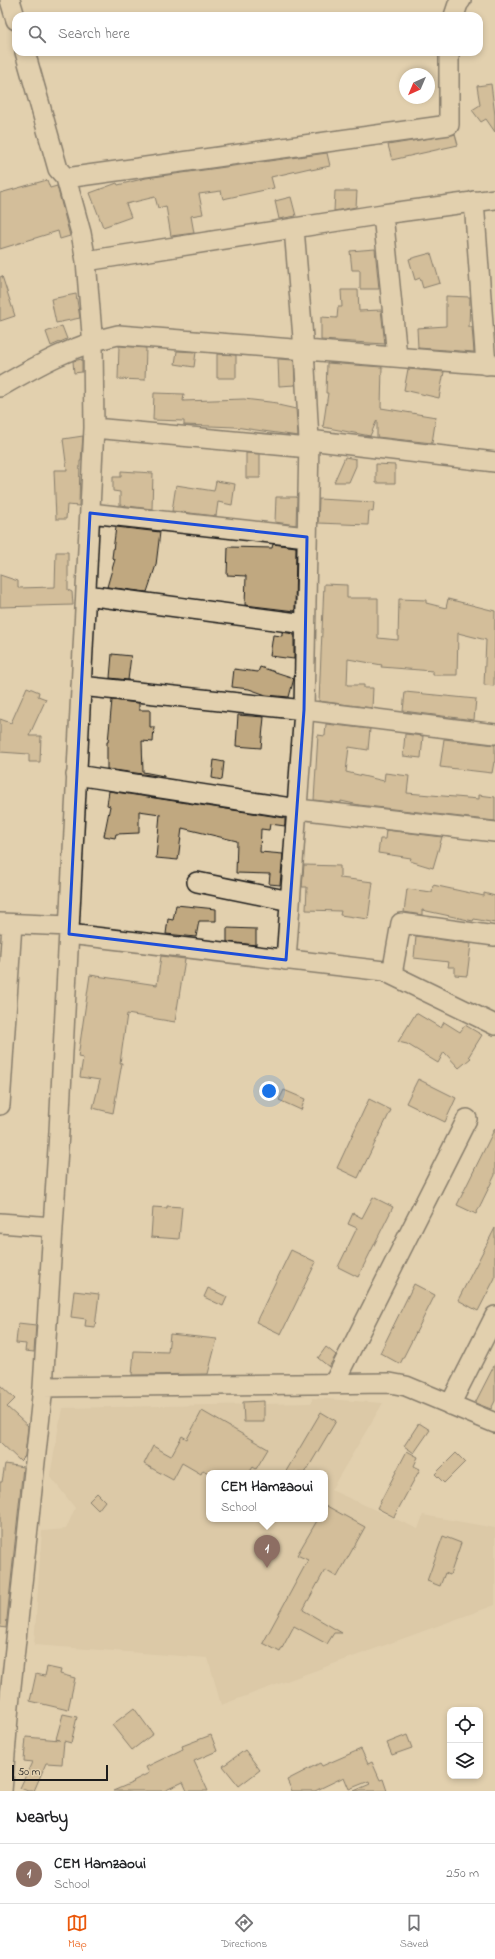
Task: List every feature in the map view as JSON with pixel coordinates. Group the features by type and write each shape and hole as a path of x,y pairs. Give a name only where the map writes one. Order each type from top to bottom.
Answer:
{"street":[{"path":"10,0 14,12"},
{"path":"455,12 461,0"},
{"path":"2,1791 4,1704 43,1387 69,930 94,428 93,340 86,260 81,233 66,178 58,169 26,56"},
{"path":"66,178 449,124 449,56"},
{"path":"86,260 383,214 495,199"},
{"path":"0,387 45,362 93,340 118,334 490,365 474,201"},
{"path":"383,214 397,357"},
{"path":"286,960 304,710 309,444 304,350 294,228"},
{"path":"94,428 309,444 495,462"},
{"path":"90,513 307,537"},
{"path":"86,596 305,624"},
{"path":"80,686 304,710 495,734"},
{"path":"76,775 298,809 495,832"},
{"path":"197,882 290,901"},
{"path":"392,974 401,923 495,936"},
{"path":"0,1105 6,924 69,930 286,960 384,971 495,1025"},
{"path":"334,1383 467,1119"},
{"path":"0,1223 53,1227"},
{"path":"450,1405 495,1316"},
{"path":"43,1387 390,1383 406,1386 495,1423"}],"highlighted area":[{"path":"90,513 307,537 304,710 286,960 69,934"}],"shaded area":[{"path":"312,1398 383,1403 331,1490 418,1529 423,1515 495,1528 495,1605 221,1705 208,1658 34,1645 42,1531 66,1529 75,1508 50,1476 62,1408 312,1403"}],"building":[{"path":"491,84 495,115 495,132 486,119 481,122 472,110 480,105 477,86"},
{"path":"455,134 458,145 392,160 388,145"},
{"path":"327,153 330,166 311,170 310,168 271,177 274,188 223,199 221,191 199,194 203,214 191,216 194,233 171,236 166,206 158,208 155,197 126,204 131,217 103,227 90,193 117,183 118,185 146,178"},
{"path":"47,180 50,188 57,186 70,236 60,239 58,231 0,249 0,193"},
{"path":"335,191 357,191 356,207 334,211"},
{"path":"291,197 296,216 279,219 275,201"},
{"path":"375,249 379,289 360,289 360,270 352,270 350,251"},
{"path":"431,253 440,283 423,288 420,278 415,280 409,259"},
{"path":"2,276 15,316 0,321 0,277"},
{"path":"341,290 358,290 359,311 381,310 385,344 321,340 321,317 337,318 338,307 342,307"},
{"path":"76,294 80,318 56,323 51,299"},
{"path":"446,296 470,297 469,327 472,327 474,352 418,348 417,328 446,326"},
{"path":"62,326 67,339 51,346 46,332"},
{"path":"119,346 146,348 145,380 118,379"},
{"path":"177,351 196,352 194,367 175,364"},
{"path":"217,354 236,355 236,378 217,378"},
{"path":"82,359 82,372 74,373 73,361"},
{"path":"278,359 294,360 295,385 279,386"},
{"path":"327,363 382,367 381,408 436,417 432,443 377,437 377,420 370,436 323,427 328,393 326,393"},
{"path":"408,369 444,372 439,398 404,390"},
{"path":"154,393 184,394 183,401 244,399 278,403 278,405 296,409 298,436 235,427 184,425 184,421 153,420"},
{"path":"83,436 80,461 79,506 67,505 66,519 56,519 54,470 67,470 63,439"},
{"path":"246,453 260,454 260,478 246,478"},
{"path":"345,457 356,459 356,466 349,482 334,482"},
{"path":"376,464 395,465 395,483 376,483"},
{"path":"121,471 153,473 152,509 120,505 120,492 113,491 113,477 121,477"},
{"path":"216,481 235,484 232,505 218,502 216,516 172,511 176,485 214,491"},
{"path":"276,497 297,497 296,525 275,522"},
{"path":"319,499 374,502 373,512 369,511 368,525 318,523"},
{"path":"116,527 160,532 156,565 147,592 107,587 115,559 112,558"},
{"path":"273,544 296,547 295,611 245,605 246,576 227,575 228,547 272,548"},
{"path":"56,552 68,552 68,590 72,592 73,605 0,607 0,575 18,581 18,588 55,587"},
{"path":"324,584 347,585 347,598 378,598 378,638 398,640 399,599 426,600 426,603 446,608 448,599 495,611 494,686 484,685 486,640 458,633 457,675 433,675 433,671 381,667 382,665 348,659 347,685 364,685 364,688 373,688 372,708 319,701"},
{"path":"282,632 294,634 294,659 270,656 273,635 282,636"},
{"path":"112,654 131,656 128,680 110,678"},
{"path":"260,667 294,678 289,697 266,695 249,689 232,687 234,669 258,672"},
{"path":"27,687 39,692 38,696 46,699 29,736 41,736 40,762 29,762 29,754 0,752 0,719 11,723"},
{"path":"405,692 476,699 474,720 403,711"},
{"path":"112,700 139,703 139,710 150,710 150,727 154,727 153,742 142,741 143,772 164,777 107,769 107,742"},
{"path":"238,715 264,717 261,748 236,746"},
{"path":"326,724 370,729 368,750 349,747 346,772 384,781 385,773 409,776 407,793 479,799 479,795 495,797 495,821 359,805 341,801 341,803 314,800 318,735 325,736"},
{"path":"405,734 423,736 421,758 403,756"},
{"path":"444,739 495,745 495,762 492,773 440,767"},
{"path":"214,760 224,762 222,780 212,778"},
{"path":"109,791 285,818 285,826 270,824 269,830 261,829 260,852 283,854 280,885 269,884 270,874 236,873 237,841 182,828 178,860 156,858 160,814 139,811 139,833 116,834 115,838 104,836 110,806 107,805"},
{"path":"386,830 442,837 433,868 410,861 411,858 378,853 380,839 385,839"},
{"path":"304,865 340,866 340,878 373,882 368,919 340,915 341,911 306,910 307,887 302,887"},
{"path":"433,885 484,896 484,893 495,896 495,923 474,919 473,921 422,910 422,915 404,912 407,889 432,892"},
{"path":"176,905 216,909 216,921 199,921 196,937 166,934 168,919 173,920"},
{"path":"227,928 256,929 256,945 227,942"},
{"path":"416,936 471,944 467,976 455,975 455,967 448,967 449,962 414,958"},
{"path":"161,956 185,959 175,1022 127,1014 120,1063 122,1063 113,1113 93,1108 100,1080 80,1077 83,1058 78,1057 90,975 157,985"},
{"path":"416,1013 441,1028 444,1022 460,1032 465,1025 482,1035 469,1056 471,1058 459,1068 444,1052 438,1063 407,1044 398,1042"},
{"path":"418,1079 456,1098 445,1122 406,1103"},
{"path":"284,1090 305,1099 301,1110 279,1100"},
{"path":"369,1099 391,1110 358,1178 337,1168"},
{"path":"495,1128 495,1175 476,1214 457,1205"},
{"path":"373,1197 393,1207 358,1277 338,1267 357,1228 348,1224 353,1213 362,1218"},
{"path":"167,1206 182,1207 179,1239 151,1237 153,1207 167,1208"},
{"path":"495,1228 495,1278 478,1311 458,1300"},
{"path":"291,1250 316,1262 281,1334 256,1322"},
{"path":"414,1284 435,1295 400,1364 380,1353"},
{"path":"208,1288 227,1297 223,1306 204,1297"},
{"path":"74,1291 99,1294 95,1327 85,1326 86,1319 71,1317"},
{"path":"18,1323 36,1325 34,1352 25,1351 26,1344 16,1343"},
{"path":"170,1334 217,1339 208,1374 132,1375 134,1351 168,1352"},
{"path":"326,1347 336,1355 329,1367 318,1358"},
{"path":"495,1364 495,1401 491,1409 475,1403"},
{"path":"0,1385 15,1399 7,1407 28,1426 25,1456 20,1461 0,1442"},
{"path":"264,1401 264,1422 244,1422 243,1402"},
{"path":"202,1411 268,1449 256,1469 253,1467 251,1470 206,1470 206,1472 203,1470 201,1474 182,1463 173,1480 144,1464 153,1446 171,1456 182,1436 187,1439"},
{"path":"321,1412 336,1421 307,1470 287,1470"},
{"path":"419,1423 430,1430 414,1453 404,1446"},
{"path":"407,1451 418,1457 414,1466 420,1469 394,1517 377,1508"},
{"path":"456,1453 465,1462 444,1483 435,1474"},
{"path":"5,1464 23,1467 6,1628 0,1627 0,1482 2,1482"},
{"path":"97,1493 105,1501 98,1510 89,1501"},
{"path":"328,1507 365,1527 337,1577 325,1570 303,1610 342,1633 334,1633 327,1644 294,1626 280,1652 263,1643 308,1560 297,1555 316,1522 328,1522"},
{"path":"443,1536 461,1543 450,1575 445,1573 440,1586 427,1581"},
{"path":"47,1667 61,1670 60,1674 75,1678 68,1710 30,1701 36,1674 45,1676"},
{"path":"134,1708 153,1734 132,1750 112,1725"},
{"path":"63,1714 77,1717 71,1743 64,1741 62,1764 46,1763 34,1791 28,1791 20,1788 32,1762 24,1761 26,1737 60,1740 56,1739"},
{"path":"211,1735 217,1751 194,1761 208,1791 187,1791 183,1782 164,1791 113,1791 134,1782 133,1781 149,1773 146,1767 183,1749 182,1746"},
{"path":"407,1735 412,1748 392,1755 387,1743"},
{"path":"361,1749 368,1764 372,1762 380,1780 383,1779 387,1791 354,1791 370,1784 369,1781 349,1789 344,1777 315,1791 292,1791 287,1780 320,1763 322,1766"},
{"path":"245,1750 260,1770 239,1786 223,1766"}],"place":[{"name":"CEM Hamzaoui","path":"267,1568"}]}
